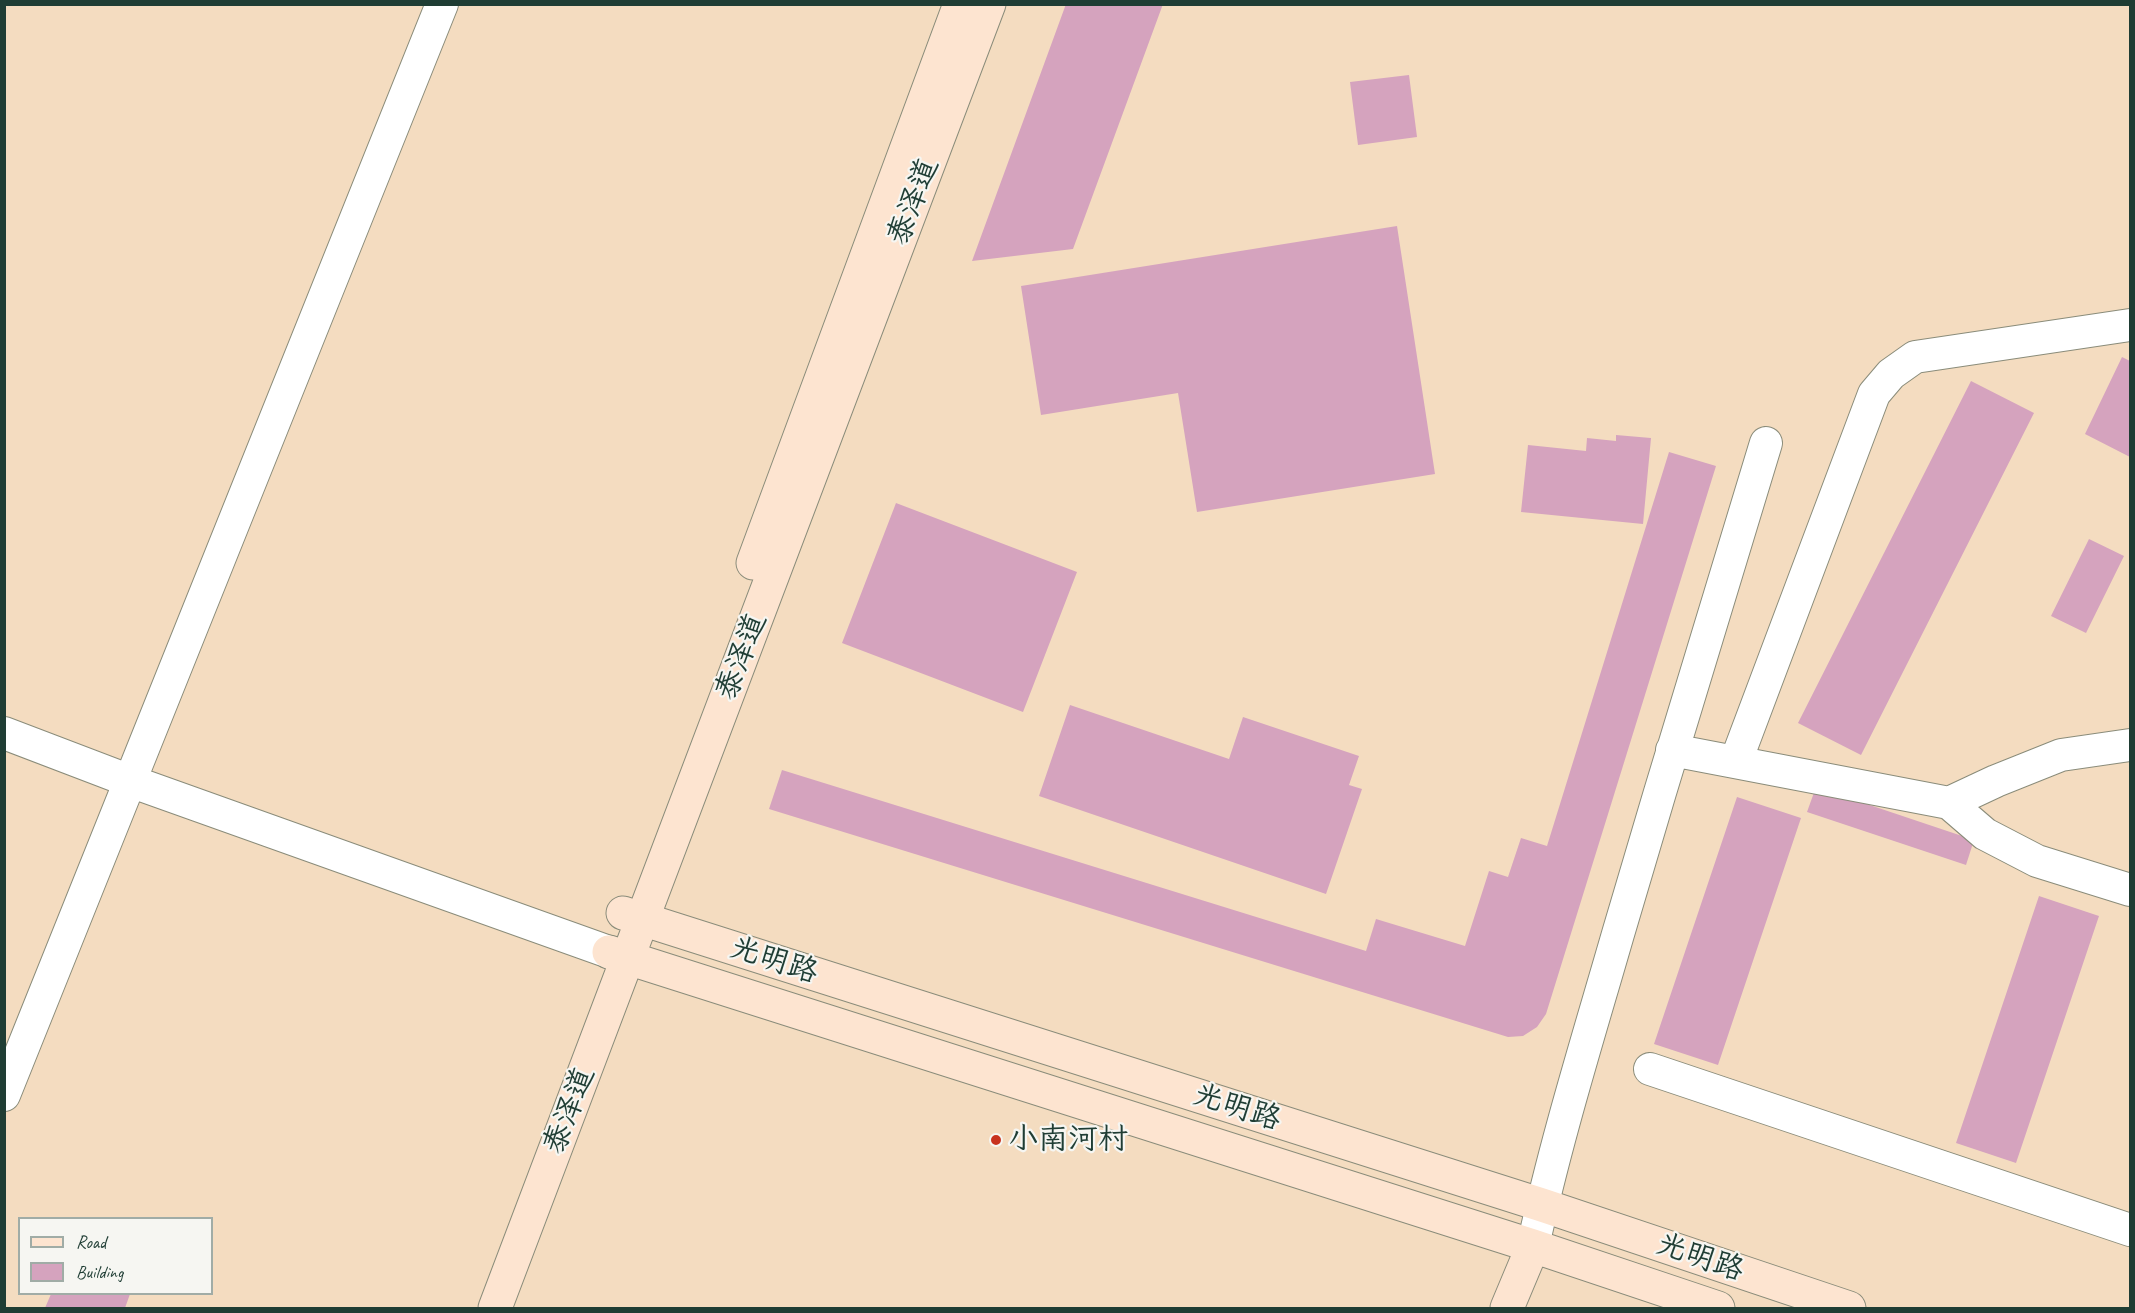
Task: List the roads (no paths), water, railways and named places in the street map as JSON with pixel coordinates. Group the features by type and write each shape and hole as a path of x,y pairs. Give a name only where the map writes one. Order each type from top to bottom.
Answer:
{"street":[{"path":"4,1095 442,4"},
{"name":"泰泽道","path":"495,1308 960,4"},
{"name":"泰泽道","path":"633,916 988,4"},
{"path":"1736,761 1874,394 1891,374 1915,357 2130,325"},
{"path":"1508,1308 1533,1246 1573,1088 1672,750 1766,443"},
{"path":"4,733 130,781 619,956"},
{"path":"1949,803 2061,755 2130,745"},
{"path":"1672,750 1949,803 1985,834 2037,861 2130,890"},
{"name":"光明路","path":"633,916 1542,1205 1849,1308"},
{"name":"泰泽道","path":"473,1308 619,956"},
{"name":"光明路","path":"619,956 1533,1246 1718,1308"},
{"path":"1650,1069 2130,1230"}],"place":[{"name":"小南河村","path":"996,1140"}]}
